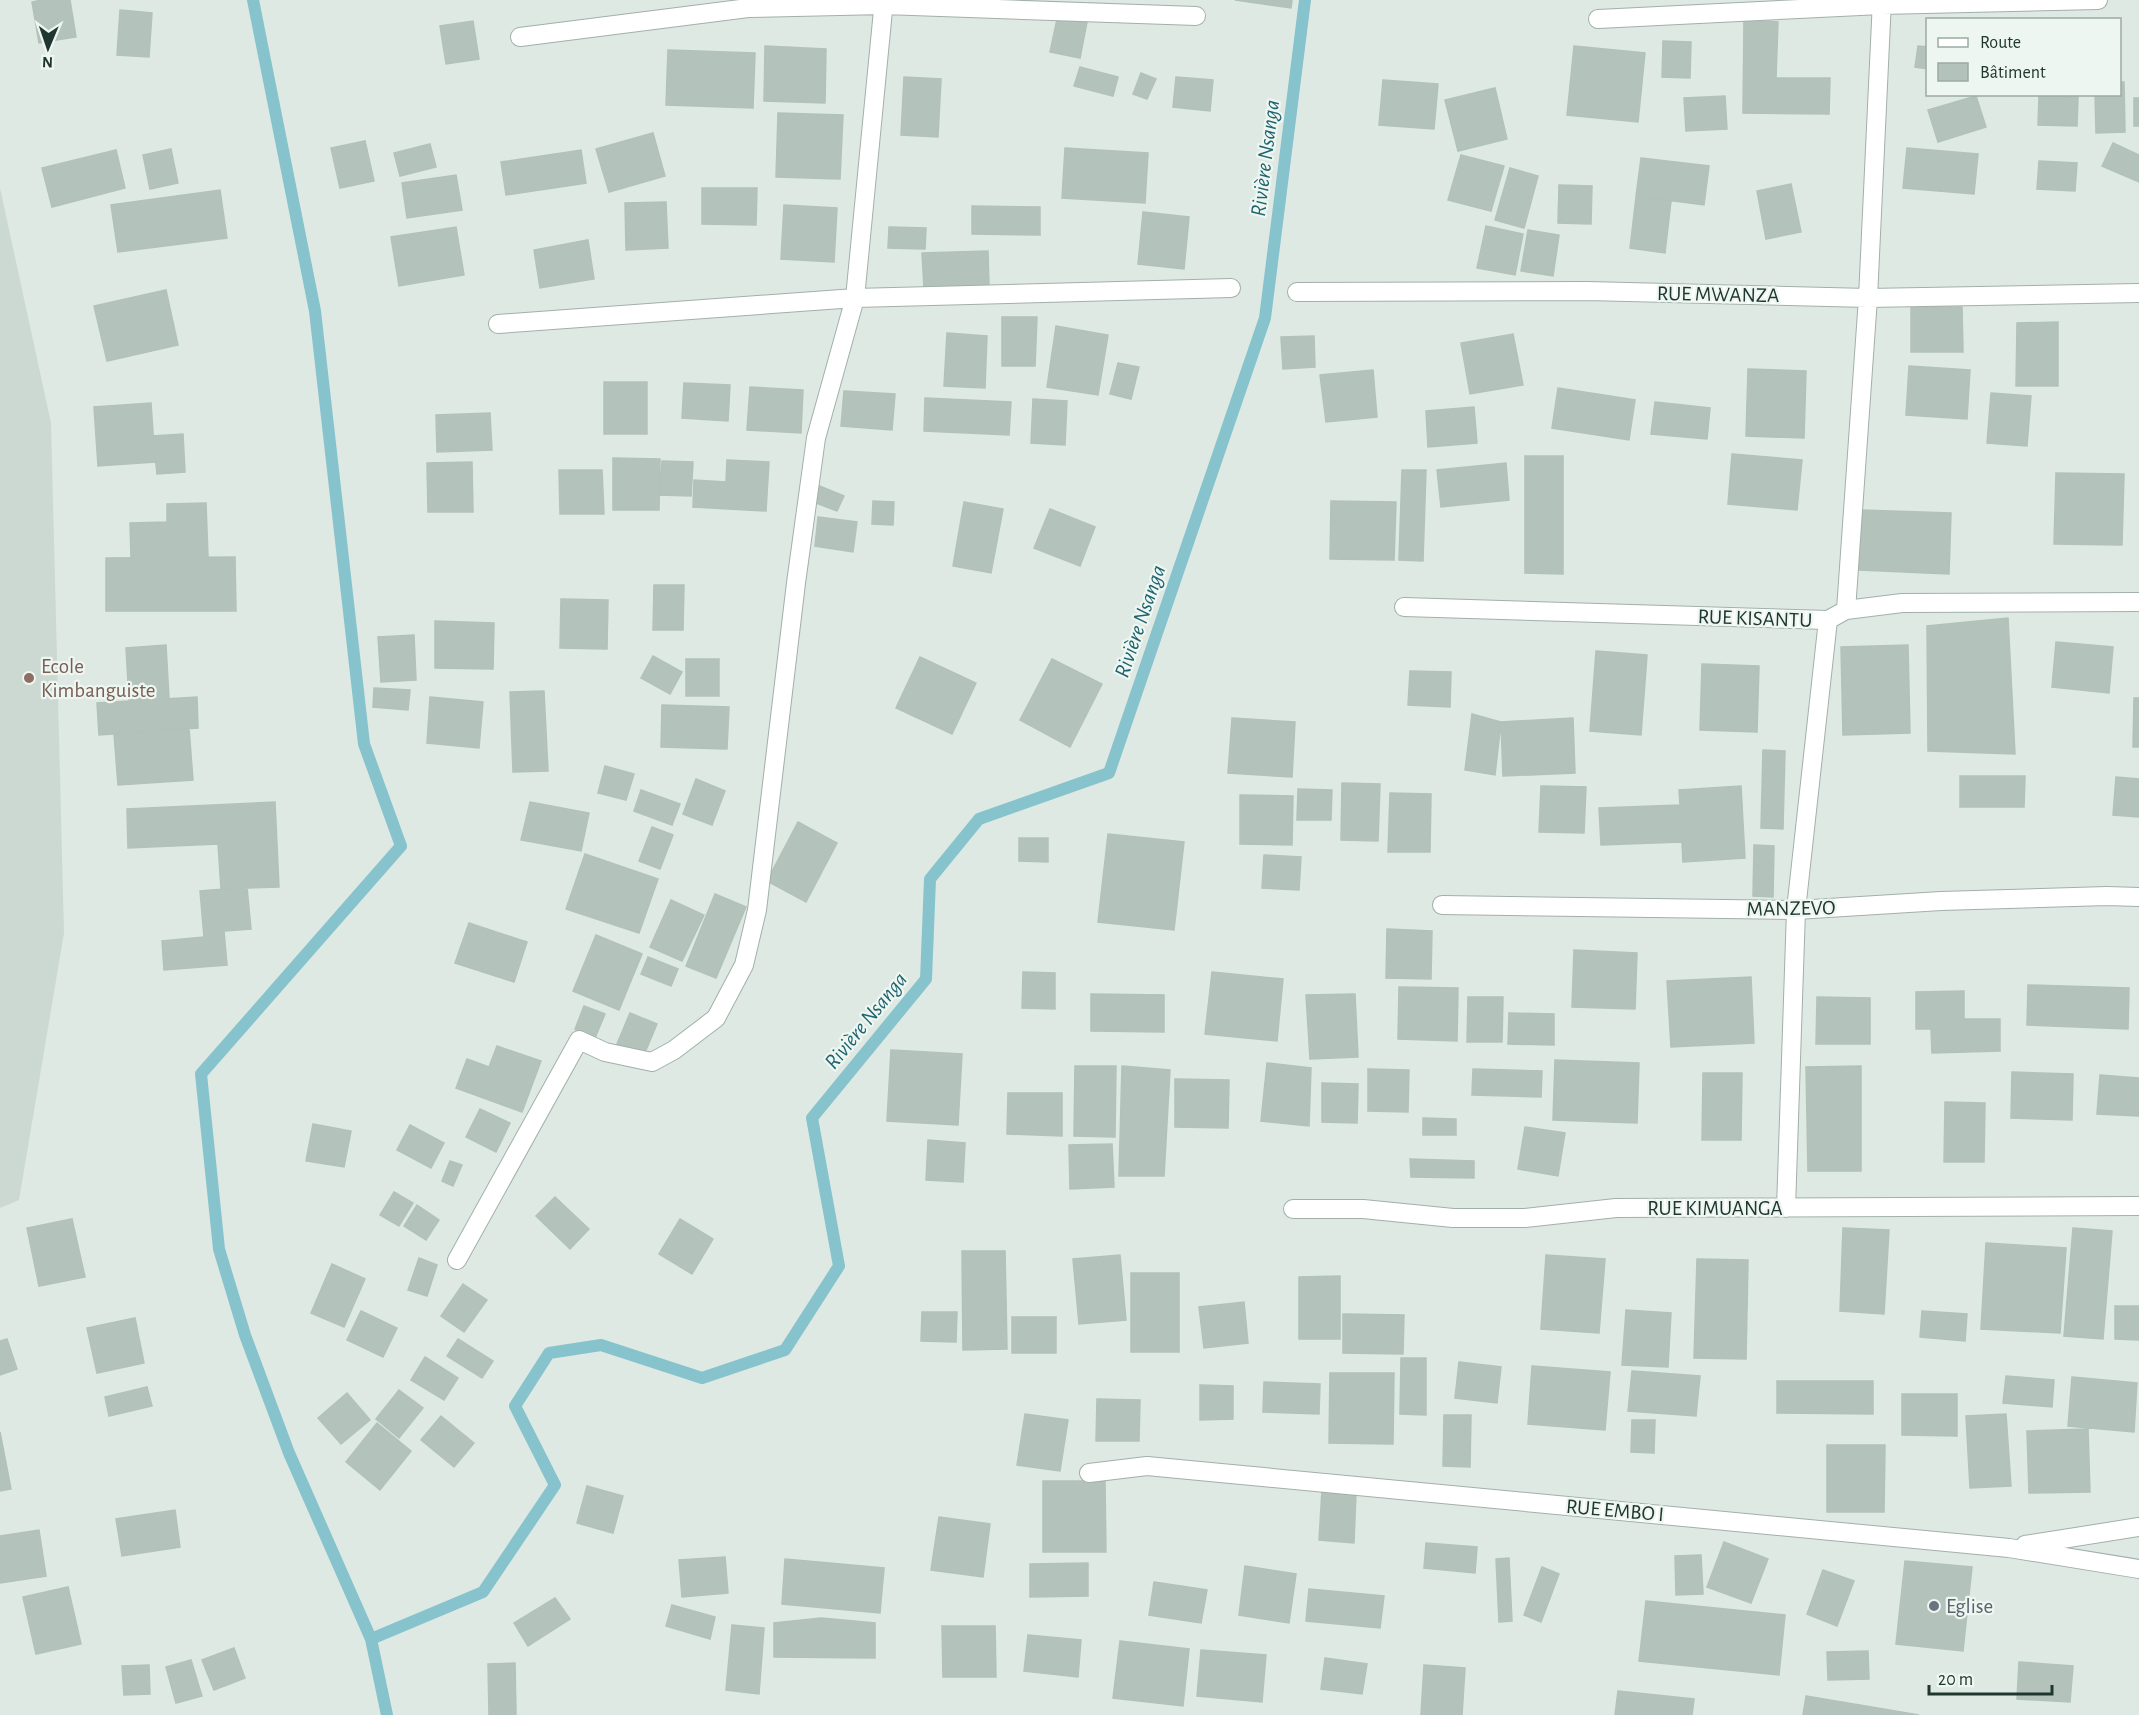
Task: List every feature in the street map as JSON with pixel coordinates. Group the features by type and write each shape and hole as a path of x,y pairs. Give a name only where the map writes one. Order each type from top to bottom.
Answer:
{"street":[{"path":"1598,20 1881,3 2098,0"},
{"path":"457,1260 579,1040 605,1052 652,1062 674,1050 716,1018 744,965 757,910 796,583 816,438 855,298 884,2"},
{"path":"520,37 748,8 884,2 1196,16"},
{"path":"1846,610 1868,298 1881,3"},
{"path":"498,324 855,298 1231,288"},
{"name":"RUE MWANZA","path":"1297,292 1587,291 1868,298 2139,293"},
{"name":"RUE KISANTU","path":"1404,606 1828,620 1846,610 1914,603 2139,602"},
{"path":"1786,1208 1796,910 1828,620"},
{"name":"MANZEVO","path":"1442,905 1796,910 1941,901 2139,897"},
{"name":"RUE KIMUANGA","path":"1293,1209 1363,1209 1453,1218 1524,1218 1616,1208 2139,1206"},
{"name":"RUE EMBO I","path":"1089,1473 1147,1466 2009,1548 2139,1569"},
{"path":"2009,1548 2139,1527"}],"shaded area":[{"name":"Ecole Kimbanguiste","path":"0,188 51,423 64,933 19,1200 0,1208"}],"building":[{"path":"70,0 76,37 39,43 32,2"},
{"path":"1235,0 1292,0 1291,8"},
{"path":"120,10 152,13 149,57 117,55"},
{"path":"1059,10 1088,17 1080,58 1050,52"},
{"path":"1744,20 1778,22 1776,78 1830,78 1829,114 1743,113"},
{"path":"473,21 479,59 446,64 440,26"},
{"path":"1663,41 1691,42 1690,78 1662,77"},
{"path":"765,46 826,49 825,103 764,101"},
{"path":"1574,46 1645,53 1638,122 1567,115"},
{"path":"1918,46 1926,47 1926,69 1915,67"},
{"path":"668,50 755,53 753,108 666,105"},
{"path":"1080,67 1118,77 1113,96 1074,86"},
{"path":"1141,73 1156,79 1147,99 1133,94"},
{"path":"904,77 941,79 938,137 901,135"},
{"path":"1176,77 1213,80 1210,111 1173,107"},
{"path":"1383,80 1438,84 1434,129 1379,125"},
{"path":"2121,82 2124,82 2125,132 2096,133 2095,96 2121,96"},
{"path":"1495,88 1507,139 1458,151 1445,100"},
{"path":"1725,96 1727,129 1686,131 1684,98"},
{"path":"1976,96 1986,127 1938,142 1928,110"},
{"path":"2039,96 2078,97 2077,126 2038,125"},
{"path":"2134,98 2139,98 2139,126 2134,126"},
{"path":"778,113 843,115 840,179 776,177"},
{"path":"653,133 665,176 609,192 596,149"},
{"path":"365,141 374,181 340,188 331,148"},
{"path":"2113,143 2139,155 2139,182 2102,166"},
{"path":"430,144 436,167 400,176 394,153"},
{"path":"1065,148 1148,153 1145,203 1062,198"},
{"path":"1907,148 1978,154 1974,194 1903,188"},
{"path":"171,149 178,183 150,189 143,155"},
{"path":"116,150 125,188 52,207 42,168"},
{"path":"581,150 586,183 506,195 501,162"},
{"path":"1461,155 1504,166 1491,211 1448,200"},
{"path":"1641,158 1709,166 1704,205 1636,196"},
{"path":"2039,161 2077,163 2075,191 2037,189"},
{"path":"1510,168 1538,176 1524,228 1495,220"},
{"path":"456,175 462,210 407,218 402,183"},
{"path":"1791,184 1801,232 1766,239 1757,191"},
{"path":"1559,185 1592,186 1591,224 1558,223"},
{"path":"702,188 757,188 756,225 702,224"},
{"path":"220,190 227,238 118,252 111,205"},
{"path":"1636,197 1671,201 1665,253 1630,248"},
{"path":"666,202 668,248 626,250 625,203"},
{"path":"784,205 837,208 834,262 781,259"},
{"path":"972,206 1040,207 1040,235 972,234"},
{"path":"1143,212 1189,217 1184,269 1138,264"},
{"path":"1486,226 1523,234 1515,275 1477,268"},
{"path":"456,227 464,275 399,286 391,237"},
{"path":"889,227 926,228 925,249 888,248"},
{"path":"1528,230 1559,235 1553,276 1521,271"},
{"path":"588,240 594,279 540,288 534,250"},
{"path":"988,251 989,286 924,288 922,253"},
{"path":"166,290 178,345 107,361 94,306"},
{"path":"1911,307 1962,307 1963,352 1911,352"},
{"path":"1002,317 1037,317 1035,366 1002,366"},
{"path":"2058,322 2058,386 2016,386 2017,323"},
{"path":"1056,326 1108,335 1098,395 1047,387"},
{"path":"947,333 987,336 985,388 944,386"},
{"path":"1513,334 1523,385 1470,394 1461,343"},
{"path":"1314,336 1315,367 1283,369 1281,337"},
{"path":"1118,363 1139,367 1131,399 1110,394"},
{"path":"1909,366 1970,370 1967,419 1906,415"},
{"path":"1748,369 1806,371 1804,438 1746,436"},
{"path":"1373,370 1377,417 1326,422 1320,375"},
{"path":"604,382 647,382 647,434 604,434"},
{"path":"684,383 730,385 728,421 682,418"},
{"path":"750,387 803,390 801,433 747,430"},
{"path":"1558,388 1635,400 1629,440 1552,428"},
{"path":"844,391 895,394 892,430 841,426"},
{"path":"1991,393 2031,396 2027,446 1987,443"},
{"path":"925,398 1011,402 1009,435 924,431"},
{"path":"1033,399 1067,401 1065,445 1031,443"},
{"path":"1655,402 1710,408 1707,439 1651,434"},
{"path":"151,403 155,462 98,466 94,407"},
{"path":"1474,407 1477,443 1428,447 1426,411"},
{"path":"490,413 492,450 437,452 436,415"},
{"path":"183,434 185,472 157,474 153,436"},
{"path":"1732,454 1802,460 1797,510 1728,504"},
{"path":"1525,456 1563,456 1563,574 1525,573"},
{"path":"613,458 660,459 659,510 613,510"},
{"path":"727,460 769,462 766,511 693,507 694,480 726,482"},
{"path":"662,461 693,462 691,496 660,495"},
{"path":"472,462 473,512 428,512 427,463"},
{"path":"1506,463 1509,500 1441,507 1437,470"},
{"path":"559,470 602,470 604,514 560,514"},
{"path":"1402,470 1426,470 1423,561 1399,560"},
{"path":"2056,473 2124,474 2122,545 2054,544"},
{"path":"817,485 844,496 837,511 811,501"},
{"path":"873,501 894,502 893,525 872,524"},
{"path":"1331,501 1396,502 1394,560 1330,559"},
{"path":"964,502 1003,509 991,573 953,566"},
{"path":"206,503 208,557 131,558 130,523 167,522 167,504"},
{"path":"1050,509 1095,527 1080,566 1034,548"},
{"path":"1861,510 1951,513 1949,574 1859,570"},
{"path":"818,517 857,522 853,552 815,546"},
{"path":"235,557 236,611 106,611 106,558"},
{"path":"654,585 684,585 683,630 653,630"},
{"path":"561,599 608,600 607,649 560,648"},
{"path":"2008,618 2015,754 1928,751 1927,626"},
{"path":"435,621 494,623 493,669 435,668"},
{"path":"414,635 416,680 381,682 378,637"},
{"path":"2056,642 2113,647 2109,693 2052,687"},
{"path":"166,645 169,698 129,701 126,648"},
{"path":"1908,645 1910,733 1843,735 1841,647"},
{"path":"1596,651 1647,655 1641,735 1590,731"},
{"path":"653,656 682,672 670,694 641,678"},
{"path":"920,657 976,683 952,734 896,708"},
{"path":"686,659 719,659 719,696 686,696"},
{"path":"1052,659 1102,684 1070,747 1020,720"},
{"path":"1702,664 1759,666 1757,732 1700,730"},
{"path":"1410,671 1451,672 1450,707 1408,705"},
{"path":"374,688 410,690 408,710 373,707"},
{"path":"544,691 548,771 513,772 510,692"},
{"path":"197,697 198,728 99,735 97,703"},
{"path":"430,697 483,702 479,748 427,743"},
{"path":"2134,698 2139,698 2139,747 2133,747"},
{"path":"662,705 729,707 727,749 661,747"},
{"path":"1472,714 1501,722 1495,775 1465,770"},
{"path":"1232,718 1295,722 1292,777 1228,773"},
{"path":"1573,718 1575,773 1503,776 1501,722"},
{"path":"189,728 193,780 118,785 114,734"},
{"path":"1763,750 1785,751 1783,829 1761,828"},
{"path":"605,766 634,774 626,800 598,793"},
{"path":"1960,776 2025,776 2024,807 1960,807"},
{"path":"2116,777 2139,779 2139,817 2113,815"},
{"path":"696,779 725,791 712,825 683,814"},
{"path":"1342,783 1380,784 1378,841 1341,840"},
{"path":"1541,786 1586,787 1584,833 1539,832"},
{"path":"1741,786 1745,858 1683,862 1682,842 1601,845 1599,808 1680,805 1679,790"},
{"path":"1298,789 1332,790 1331,820 1297,820"},
{"path":"641,790 680,804 672,825 634,811"},
{"path":"1390,793 1431,794 1430,852 1388,852"},
{"path":"1240,795 1293,796 1292,845 1240,844"},
{"path":"275,802 279,887 221,889 218,844 128,848 127,809"},
{"path":"530,802 589,813 581,851 521,840"},
{"path":"798,822 837,843 806,902 767,881"},
{"path":"652,827 673,835 660,869 639,861"},
{"path":"1108,834 1184,842 1174,930 1098,922"},
{"path":"1019,838 1048,838 1048,862 1019,861"},
{"path":"1754,845 1774,846 1773,897 1753,896"},
{"path":"585,854 658,879 639,933 566,909"},
{"path":"1264,855 1301,857 1299,890 1262,888"},
{"path":"247,887 251,929 224,931 227,965 164,970 162,941 204,937 200,891"},
{"path":"715,894 746,907 716,978 686,966"},
{"path":"671,900 704,915 682,961 650,947"},
{"path":"469,923 527,942 514,982 455,963"},
{"path":"1387,929 1432,931 1431,979 1386,978"},
{"path":"596,935 642,954 619,1010 573,991"},
{"path":"1574,950 1637,953 1635,1009 1572,1007"},
{"path":"648,957 678,969 671,986 641,974"},
{"path":"1023,972 1055,973 1055,1009 1022,1008"},
{"path":"1212,972 1283,979 1277,1041 1205,1034"},
{"path":"1751,977 1754,1043 1671,1047 1667,981"},
{"path":"2028,985 2129,988 2128,1029 2027,1025"},
{"path":"1399,987 1458,988 1457,1041 1398,1039"},
{"path":"1964,991 1964,1019 2000,1019 2000,1051 1932,1053 1931,1029 1916,1029 1916,992"},
{"path":"1091,994 1164,995 1164,1032 1091,1031"},
{"path":"1355,994 1358,1057 1310,1059 1306,995"},
{"path":"1468,997 1503,997 1502,1042 1467,1042"},
{"path":"1817,997 1870,998 1870,1044 1816,1044"},
{"path":"584,1006 605,1014 595,1038 575,1029"},
{"path":"630,1013 657,1024 641,1062 614,1051"},
{"path":"1509,1013 1554,1014 1554,1045 1508,1044"},
{"path":"497,1046 541,1061 522,1112 456,1088 467,1059 489,1067"},
{"path":"891,1050 962,1054 958,1125 887,1121"},
{"path":"1555,1060 1639,1063 1637,1123 1553,1120"},
{"path":"1267,1063 1311,1068 1309,1126 1261,1121"},
{"path":"1075,1066 1116,1066 1115,1137 1074,1136"},
{"path":"1122,1066 1170,1070 1164,1176 1119,1176"},
{"path":"1861,1066 1861,1171 1808,1171 1806,1067"},
{"path":"1368,1069 1409,1070 1408,1112 1368,1111"},
{"path":"1473,1069 1542,1071 1541,1097 1472,1095"},
{"path":"2012,1072 2073,1074 2072,1120 2011,1118"},
{"path":"1703,1073 1742,1073 1741,1140 1702,1140"},
{"path":"2100,1075 2139,1078 2139,1116 2097,1114"},
{"path":"1175,1079 1229,1080 1228,1128 1175,1127"},
{"path":"1322,1083 1358,1084 1357,1123 1322,1122"},
{"path":"1008,1093 1062,1093 1062,1136 1007,1134"},
{"path":"1945,1102 1985,1103 1984,1162 1944,1162"},
{"path":"480,1109 510,1123 496,1152 466,1137"},
{"path":"1423,1118 1456,1119 1456,1135 1423,1135"},
{"path":"313,1124 351,1131 344,1167 306,1161"},
{"path":"410,1125 444,1143 431,1168 397,1150"},
{"path":"1525,1127 1565,1133 1558,1176 1518,1169"},
{"path":"928,1140 965,1143 963,1182 926,1180"},
{"path":"1112,1144 1114,1187 1070,1189 1069,1145"},
{"path":"1410,1159 1474,1161 1474,1178 1411,1177"},
{"path":"450,1161 462,1165 453,1186 442,1181"},
{"path":"394,1192 413,1203 399,1226 380,1215"},
{"path":"555,1197 589,1229 570,1249 536,1216"},
{"path":"417,1205 439,1220 426,1240 404,1226"},
{"path":"72,1219 85,1277 39,1286 27,1228"},
{"path":"680,1219 713,1239 692,1274 659,1254"},
{"path":"1843,1228 1889,1230 1884,1314 1840,1311"},
{"path":"2073,1228 2112,1231 2103,1339 2064,1336"},
{"path":"1986,1243 2066,1248 2060,1333 1981,1329"},
{"path":"962,1251 1005,1251 1007,1349 963,1350"},
{"path":"1120,1255 1126,1320 1079,1324 1073,1259"},
{"path":"1546,1255 1605,1259 1599,1333 1541,1329"},
{"path":"419,1258 437,1265 427,1296 408,1290"},
{"path":"1697,1259 1748,1260 1746,1359 1694,1358"},
{"path":"332,1264 365,1279 344,1327 311,1313"},
{"path":"1131,1273 1179,1273 1179,1352 1131,1352"},
{"path":"1340,1276 1340,1339 1299,1339 1299,1277"},
{"path":"463,1284 487,1300 464,1332 441,1316"},
{"path":"1244,1302 1248,1343 1204,1348 1199,1307"},
{"path":"2115,1306 2139,1306 2139,1340 2115,1339"},
{"path":"1626,1310 1671,1313 1668,1367 1622,1365"},
{"path":"361,1311 397,1328 383,1357 347,1340"},
{"path":"1922,1311 1967,1314 1965,1341 1920,1337"},
{"path":"922,1312 957,1312 956,1342 921,1341"},
{"path":"1343,1314 1404,1315 1403,1354 1343,1353"},
{"path":"1012,1317 1056,1317 1056,1353 1012,1353"},
{"path":"135,1318 144,1363 97,1373 87,1328"},
{"path":"7,1339 17,1369 0,1375 0,1341"},
{"path":"458,1339 493,1361 482,1378 447,1356"},
{"path":"425,1357 458,1378 444,1400 411,1380"},
{"path":"1401,1358 1426,1358 1426,1415 1400,1414"},
{"path":"1459,1362 1501,1367 1497,1403 1455,1398"},
{"path":"1532,1366 1610,1372 1605,1430 1528,1424"},
{"path":"1632,1371 1700,1376 1696,1416 1628,1411"},
{"path":"1330,1373 1394,1373 1393,1444 1329,1443"},
{"path":"2006,1376 2054,1380 2052,1407 2003,1403"},
{"path":"2072,1377 2137,1383 2134,1432 2068,1426"},
{"path":"1777,1381 1873,1381 1873,1414 1777,1413"},
{"path":"1264,1382 1320,1384 1319,1414 1263,1412"},
{"path":"1200,1385 1233,1386 1233,1419 1200,1420"},
{"path":"147,1387 152,1406 109,1416 105,1397"},
{"path":"399,1390 423,1408 399,1438 376,1419"},
{"path":"347,1393 370,1420 341,1444 318,1418"},
{"path":"1902,1394 1957,1394 1957,1436 1902,1435"},
{"path":"1097,1399 1140,1400 1139,1441 1096,1441"},
{"path":"1025,1414 1068,1420 1060,1471 1017,1465"},
{"path":"2006,1414 2011,1486 1970,1488 1966,1416"},
{"path":"1444,1415 1471,1415 1470,1467 1443,1466"},
{"path":"441,1416 474,1443 454,1467 421,1440"},
{"path":"1632,1420 1655,1420 1654,1453 1631,1452"},
{"path":"377,1423 411,1451 380,1490 346,1462"},
{"path":"2088,1429 2090,1492 2029,1493 2027,1431"},
{"path":"0,1432 11,1489 0,1491"},
{"path":"1827,1445 1885,1445 1884,1512 1827,1512"},
{"path":"1043,1481 1105,1481 1106,1552 1043,1552"},
{"path":"587,1486 623,1496 613,1533 577,1523"},
{"path":"1322,1490 1356,1492 1354,1543 1319,1540"},
{"path":"175,1510 180,1547 122,1556 116,1519"},
{"path":"939,1517 990,1524 983,1577 931,1570"},
{"path":"39,1530 46,1576 0,1583 0,1536"},
{"path":"1724,1542 1768,1559 1751,1603 1707,1587"},
{"path":"1426,1543 1477,1547 1475,1573 1424,1568"},
{"path":"1701,1555 1703,1594 1676,1595 1675,1556"},
{"path":"725,1557 728,1593 682,1597 679,1560"},
{"path":"1509,1558 1512,1621 1499,1622 1496,1559"},
{"path":"785,1559 884,1568 880,1613 782,1604"},
{"name":"Eglise","path":"1905,1561 1972,1567 1963,1651 1896,1644"},
{"path":"1088,1563 1088,1596 1030,1597 1030,1564"},
{"path":"1245,1566 1296,1574 1289,1623 1239,1615"},
{"path":"1542,1567 1559,1574 1541,1622 1524,1615"},
{"path":"1823,1570 1854,1581 1837,1626 1807,1614"},
{"path":"1154,1582 1207,1590 1201,1623 1149,1615"},
{"path":"68,1587 81,1644 36,1654 23,1597"},
{"path":"1309,1589 1384,1596 1380,1628 1306,1621"},
{"path":"555,1598 570,1619 528,1646 514,1623"},
{"path":"1646,1601 1785,1615 1779,1675 1639,1661"},
{"path":"672,1605 715,1617 710,1639 666,1626"},
{"path":"821,1618 875,1623 875,1658 774,1657 774,1623"},
{"path":"732,1625 764,1628 759,1694 726,1690"},
{"path":"942,1626 995,1626 996,1677 943,1677"},
{"path":"1028,1635 1081,1640 1078,1677 1024,1671"},
{"path":"1120,1641 1189,1649 1183,1706 1113,1698"},
{"path":"234,1648 245,1678 214,1690 202,1660"},
{"path":"1201,1650 1266,1655 1262,1702 1197,1696"},
{"path":"1868,1651 1869,1679 1828,1680 1827,1652"},
{"path":"1325,1658 1367,1664 1362,1694 1321,1689"},
{"path":"191,1660 202,1696 176,1703 166,1667"},
{"path":"2019,1662 2073,1666 2070,1702 2017,1699"},
{"path":"515,1663 516,1715 489,1715 488,1664"},
{"path":"149,1665 150,1694 124,1695 122,1666"},
{"path":"1424,1665 1465,1668 1462,1715 1421,1715"},
{"path":"1618,1691 1694,1699 1692,1715 1615,1715"},
{"path":"1806,1696 1919,1715 1803,1715"}],"waterway":[{"path":"253,0 315,311 364,744 401,846 201,1074 219,1249 245,1335 289,1453 371,1639 387,1715"},
{"name":"Rivière Nsanga","path":"371,1639 483,1592 555,1485 515,1406 549,1353 601,1345 702,1378 785,1350 839,1266 812,1118 926,979 930,879 979,819 1109,773 1265,318 1305,0"}],"place":[{"name":"Ecole Kimbanguiste","path":"29,678"},
{"name":"Eglise","path":"1934,1606"}]}
